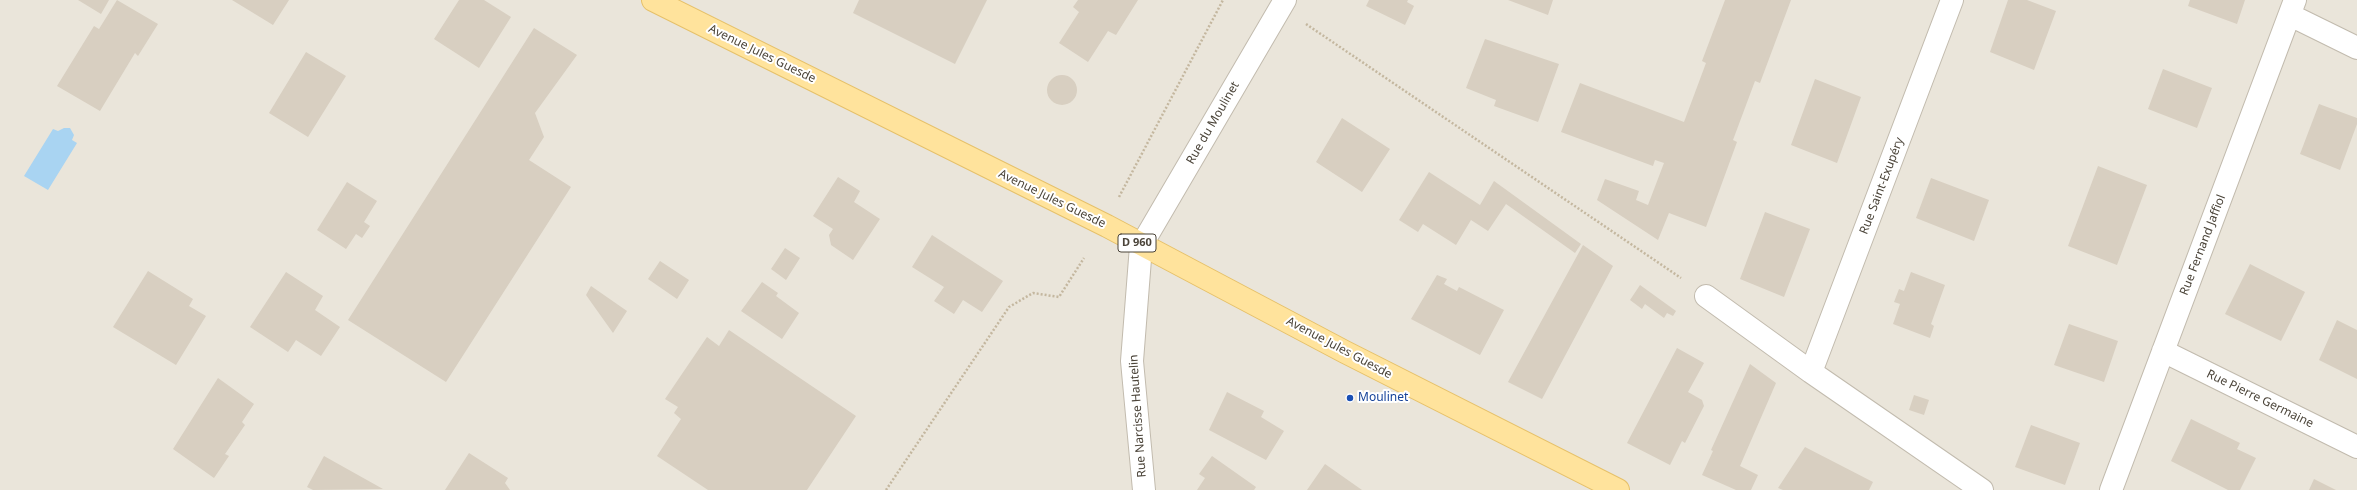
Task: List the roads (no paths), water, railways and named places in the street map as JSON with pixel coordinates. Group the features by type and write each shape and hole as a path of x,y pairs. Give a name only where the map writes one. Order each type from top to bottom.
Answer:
{"main road":[{"name":"Avenue Jules Guesde","path":"653,0 1107,226 1141,246 1345,352 1618,490"}],"street":[{"name":"Rue Saint-Exupéry","path":"1811,372 1952,0"},
{"name":"Rue du Moulinet","path":"1141,246 1283,4"},
{"path":"2292,8 2357,48"},
{"name":"Rue Fernand Jaffiol","path":"2111,490 2292,8"},
{"name":"Rue Narcisse Hautelin","path":"1141,246 1132,361 1144,490"},
{"path":"1706,296 1811,372 1982,490"},
{"name":"Rue Pierre Germaine","path":"2163,351 2357,447"}],"water":[{"path":"64,128 70,128 74,135 72,140 77,143 48,190 24,176 53,129 58,131"}],"place":[{"name":"Moulinet","path":"1350,398"}]}
